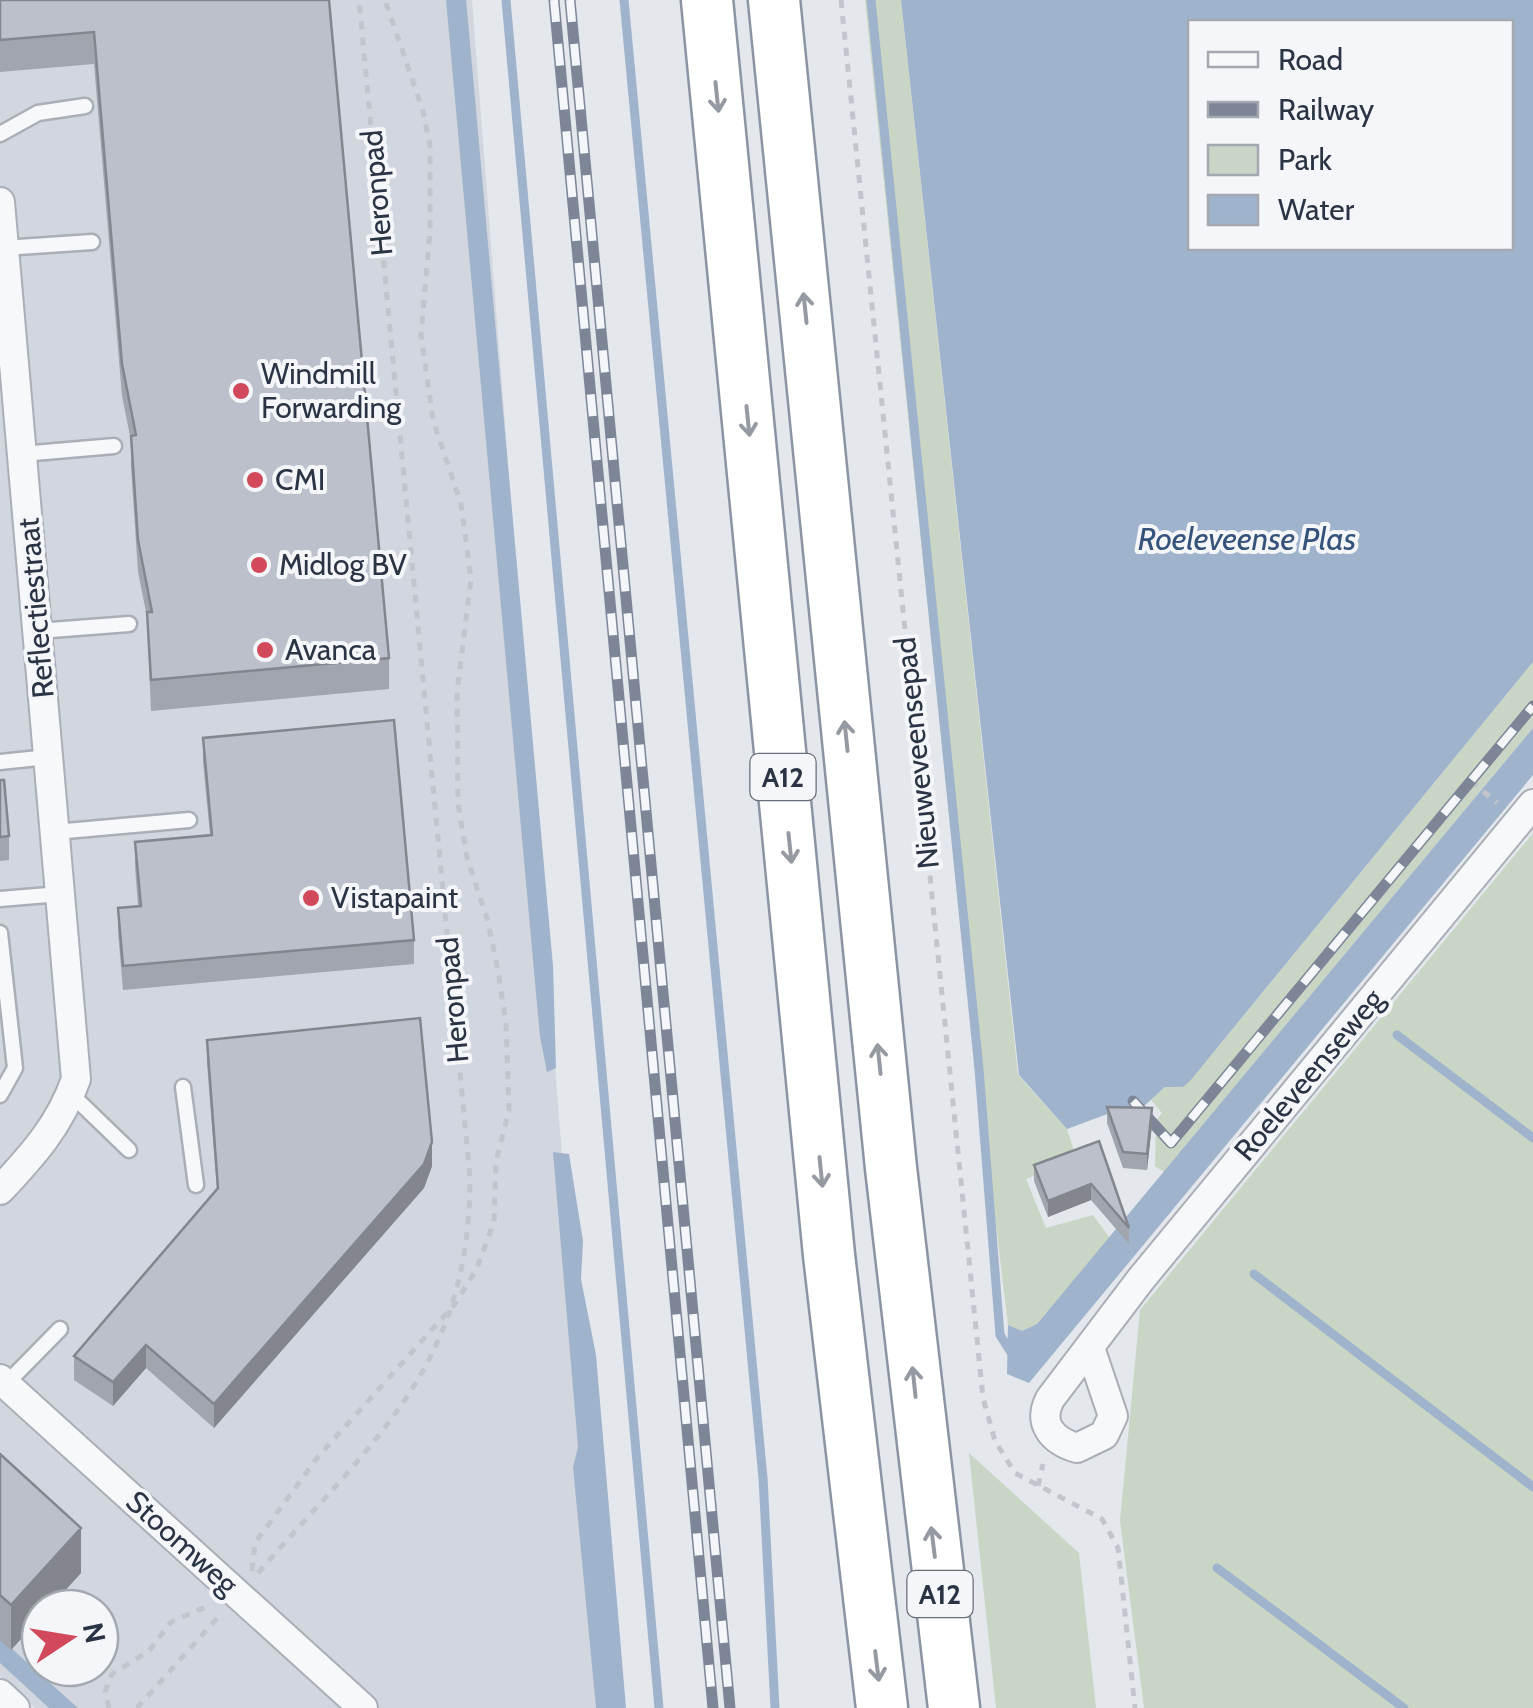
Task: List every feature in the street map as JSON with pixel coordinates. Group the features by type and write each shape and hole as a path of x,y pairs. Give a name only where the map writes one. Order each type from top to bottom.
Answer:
{"highway":[{"name":"A12","path":"707,0 830,1255 882,1708"},
{"name":"A12","path":"774,0 890,1168 954,1708"}],"street":[{"name":"Reflectiestraat","path":"0,202 8,389 22,454 76,1079 43,1145 0,1190"},
{"name":"Roeleveenseweg","path":"1090,1348 1141,1279 1533,804"},
{"name":"Stoomweg","path":"2,1384 245,1588 363,1708"},
{"path":"0,1694 16,1708"}],"lane":[{"path":"0,134 38,112 86,106"},
{"path":"4,248 92,242"},
{"path":"22,454 114,446"},
{"path":"38,632 129,624"},
{"path":"0,762 48,757"},
{"path":"55,832 188,820"},
{"path":"0,898 60,894"},
{"path":"0,933 14,1068 13,1079 0,1095"},
{"path":"183,1086 196,1185"},
{"path":"71,1094 129,1150"},
{"path":"2,1384 60,1330"}],"path":[{"name":"Heronpad","path":"137,1708 245,1588 423,1376 455,1304 470,1227 470,1178 359,0"},
{"path":"109,1708 105,1692 112,1674 150,1651 171,1622 245,1588 255,1542 342,1426 455,1304 488,1247 494,1222 496,1162 509,1110 508,1055 498,970 467,858 458,804 456,707 470,578 461,504 433,420 421,336 430,231 430,146 423,111 385,0"},
{"name":"Nieuweveensepad","path":"841,0 983,1398 1005,1460 1015,1473 1102,1519 1118,1548 1135,1708"},
{"path":"1473,783 1494,800"}],"shaded area":[{"path":"0,0 472,0 605,1708 35,1708 0,1676"}],"green space":[{"path":"865,0 901,0 1018,1075 1067,1129 1076,1157 1026,1179 1046,1228 1093,1215 1110,1238 1037,1324 1022,1331 1008,1325 966,976"},
{"path":"1533,662 1533,728 1164,1172 1155,1166 1156,1121 1162,1113 1151,1100 1165,1087 1183,1087"},
{"path":"1533,833 1533,1708 1144,1708 1120,1521 1140,1310"},
{"path":"969,1453 1079,1553 1096,1708 996,1708"}],"water":[{"path":"446,0 466,0 553,966 556,1068 547,1072 540,1037"},
{"name":"Roeleveense Plas","path":"901,0 1533,0 1533,662 1190,1081 1183,1087 1165,1087 1131,1118 1113,1112 1067,1129 1019,1075"},
{"path":"1533,728 1533,775 1029,1383 1007,1374 1008,1325 1022,1331 1037,1324"},
{"path":"553,1152 569,1154 583,1241 581,1279 596,1355 626,1708 596,1708 573,1467 578,1447"},
{"path":"0,1638 20,1656 20,1681 0,1663"},
{"path":"27,1688 56,1688 78,1708 49,1708"}],"building":[{"path":"0,0 329,0 389,658 151,680 147,612 152,612 138,540 131,436 136,435 122,364 94,32 0,40"},
{"path":"394,720 414,940 123,966 118,908 141,906 135,842 212,835 203,738"},
{"path":"0,780 4,780 9,836 0,837"},
{"path":"420,1018 432,1142 424,1164 214,1404 146,1345 113,1382 74,1356 218,1188 207,1040"},
{"path":"1107,1107 1152,1108 1147,1154 1123,1152"},
{"path":"1099,1141 1129,1228 1091,1184 1048,1201 1034,1165"},
{"path":"0,1454 81,1528 26,1588 20,1588 20,1595 11,1605 0,1595"}],"waterway":[{"path":"506,0 659,1708"},
{"path":"624,0 763,1478 775,1708"},
{"path":"871,0 979,1069 1000,1335 1014,1357"},
{"path":"1397,1035 1533,1138"},
{"path":"1254,1274 1533,1487"},
{"path":"1217,1568 1404,1708"}],"railway":[{"path":"554,0 713,1708"},
{"path":"570,0 730,1708"},
{"path":"1133,1101 1171,1143 1533,706"}],"place":[{"name":"Windmill Forwarding","path":"241,391"},
{"name":"CMI","path":"255,480"},
{"name":"Midlog BV","path":"259,565"},
{"name":"Avanca","path":"265,650"},
{"name":"Vistapaint","path":"311,898"}]}
